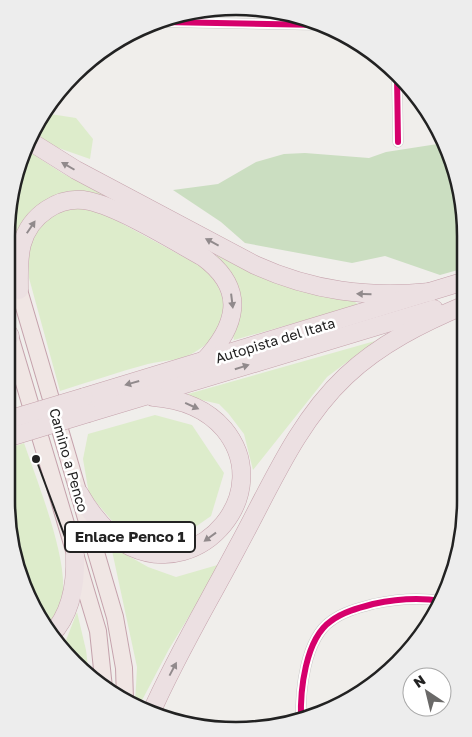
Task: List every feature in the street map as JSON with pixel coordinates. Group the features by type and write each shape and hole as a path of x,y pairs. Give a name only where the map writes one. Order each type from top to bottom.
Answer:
{"highway":[{"path":"35,144 76,170 255,265 286,278 317,288 355,294 403,295 430,292"},
{"path":"19,290 19,263 22,242 28,229 40,215 52,207 67,201 83,200 104,205 203,257 216,268 226,281 232,298 231,320 223,339 203,362"},
{"name":"Autopista del Itata","path":"87,405 203,362 457,284"},
{"name":"Camino a Penco","path":"19,290 116,623 124,668 125,692"},
{"name":"Autopista del Itata","path":"87,405 145,396 457,302"},
{"path":"155,706 285,460 318,407 344,378 377,351 419,326 457,309"},
{"name":"Camino a Penco","path":"15,354 98,632 103,677"},
{"path":"78,493 94,516 114,536 132,548 152,553 172,553 192,547 212,536 232,513 240,496 242,469 238,452 228,434 214,420 196,407 172,399 145,396"},
{"path":"15,418 87,405"},
{"path":"15,435 87,405"},
{"path":"55,629 64,616 72,595 75,555"}],"main road":[{"name":"Camino a Penco","path":"15,277 19,290"}],"street":[{"path":"181,22 298,25"},
{"path":"397,85 398,142"},
{"path":"302,712 304,676 312,646 329,622 355,609 380,603 422,598 434,600"}],"green space":[{"path":"51,114 76,118 93,139 90,159 50,145 39,136"},
{"path":"437,144 453,193 457,222 457,270 440,275 385,256 352,263 245,243 221,222 173,190 218,184 256,162 284,154 305,153 369,158 386,152"},
{"path":"31,153 62,173 113,200 79,192 15,245 15,222 19,193"},
{"path":"68,206 97,210 204,268 220,290 224,313 216,334 207,344 184,357 148,364 60,391 29,278 28,251 37,226"},
{"path":"217,255 252,273 277,283 314,294 344,298 359,305 234,340 215,258"},
{"path":"375,341 327,377 253,470 244,434 228,413 219,404 188,397 188,394"},
{"path":"155,415 192,425 224,473 211,516 168,546 126,537 89,494 83,459 88,434"},
{"path":"24,443 43,497 60,557 63,591 59,606 50,621 32,586 19,544 15,515 15,446"},
{"path":"111,546 148,567 176,577 221,564 169,649 142,701 135,698 137,667"},
{"path":"77,612 88,665 70,647 66,642"}],"cycle path":[{"path":"181,22 298,25"},
{"path":"397,85 398,142"},
{"path":"301,712 303,681 310,653 322,629 331,621 351,611 382,602 415,599 433,600"}],"place":[{"name":"Enlace Penco 1","path":"36,459"}]}
